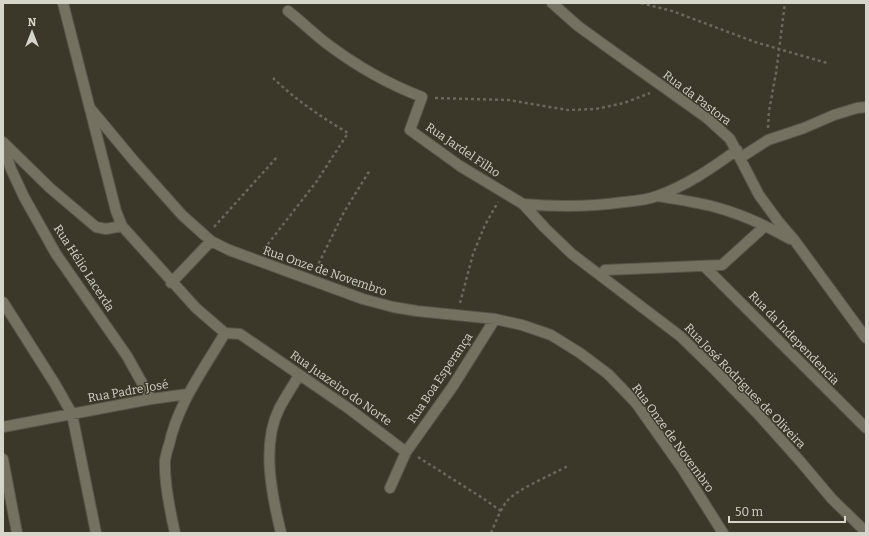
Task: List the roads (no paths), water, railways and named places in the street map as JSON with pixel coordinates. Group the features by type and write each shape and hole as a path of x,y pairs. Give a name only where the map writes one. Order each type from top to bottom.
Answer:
{"street":[{"name":"Rua Onze de Novembro","path":"63,3 90,108 134,162 182,215 208,239 229,250 256,261 363,299 392,307 417,311 495,319 522,325 551,335 580,353 608,374 636,403 682,468 723,533"},
{"name":"Rua da Pastora","path":"552,3 584,30 707,118 730,139 759,195 866,338"},
{"name":"Rua Jardel Filho","path":"288,11 326,43 367,70 396,87 422,97 410,130 460,166 523,204 572,254 594,271"},
{"path":"523,204 553,206 606,204 657,196 768,140 804,128 834,115 866,106"},
{"name":"Rua Juazeiro do Norte","path":"90,108 116,211 122,226 171,283 196,308 225,333 240,334 348,408 406,452"},
{"path":"3,142 50,188 96,226 106,229 122,226"},
{"name":"Rua Hélio Lacerda","path":"3,147 24,197 56,254 127,356 151,399"},
{"path":"657,196 694,202 716,208 765,226 795,242"},
{"path":"605,270 722,265 765,226"},
{"path":"171,283 208,239"},
{"name":"Rua da Independencia","path":"704,266 866,428"},
{"name":"Rua José Rodrigues de Oliveira","path":"594,271 680,336 716,370 757,413 832,499 866,532"},
{"path":"3,302 55,384 72,414 96,533"},
{"name":"Rua Boa Esperança","path":"390,488 406,452 452,386 495,319"},
{"path":"176,533 166,477 165,459 178,415 188,394 225,333"},
{"path":"281,533 272,485 270,444 272,428 279,410 300,375"},
{"name":"Rua Padre José","path":"3,427 151,399 188,394"},
{"path":"3,459 16,533"}]}
